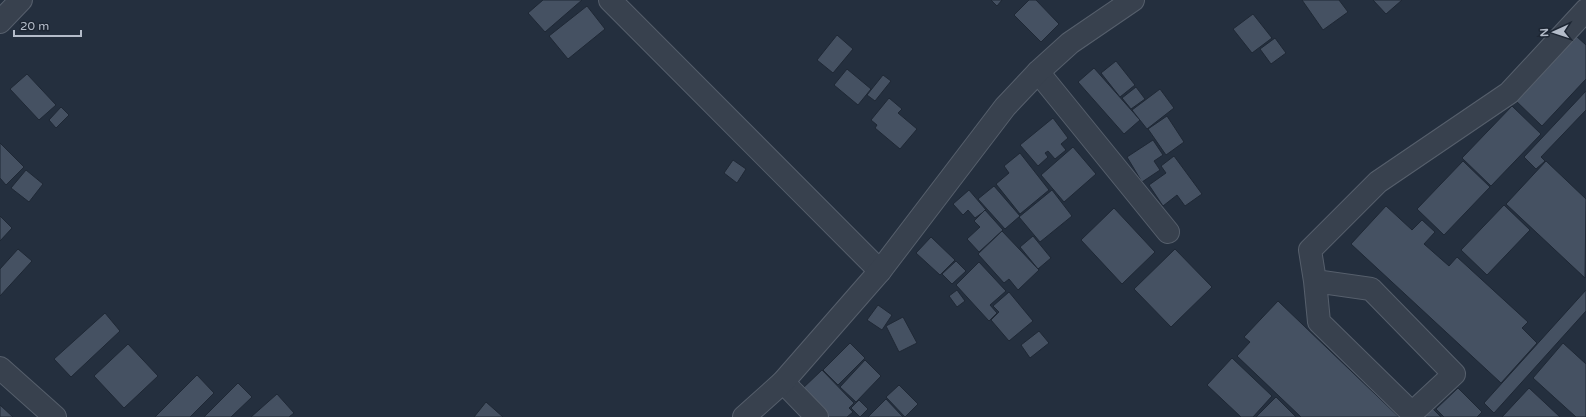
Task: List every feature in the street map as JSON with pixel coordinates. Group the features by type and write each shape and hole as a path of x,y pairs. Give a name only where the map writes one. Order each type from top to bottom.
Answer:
{"street":[{"path":"0,22 20,0"},
{"path":"610,0 880,271"},
{"path":"744,417 784,382 880,271 1006,107 1038,72 1070,43 1134,0"},
{"path":"1315,281 1371,290 1454,374 1412,414 1319,322 1310,250 1378,182 1509,93 1586,10"},
{"path":"1038,72 1168,232"},
{"path":"0,368 56,417"},
{"path":"784,382 817,417"}],"building":[{"path":"543,0 582,0 545,32 528,13"},
{"path":"991,0 1002,0 997,6"},
{"path":"1029,0 1036,0 1059,24 1041,42 1014,15"},
{"path":"1302,0 1339,0 1348,12 1323,30"},
{"path":"1373,0 1402,0 1386,14"},
{"path":"587,6 605,29 568,59 549,36"},
{"path":"1253,14 1272,38 1252,53 1233,29"},
{"path":"837,35 853,49 833,73 817,60"},
{"path":"1575,35 1586,45 1586,79 1542,126 1514,99"},
{"path":"1275,38 1286,53 1271,64 1260,49"},
{"path":"1116,61 1135,85 1120,97 1101,73"},
{"path":"1094,68 1140,120 1124,134 1078,82"},
{"path":"847,69 871,89 858,105 834,85"},
{"path":"27,74 56,105 39,120 10,89"},
{"path":"883,75 891,81 875,101 867,95"},
{"path":"1136,87 1145,99 1131,109 1122,98"},
{"path":"1160,89 1174,108 1147,129 1132,110"},
{"path":"1586,91 1586,110 1541,157 1545,161 1536,169 1524,157"},
{"path":"889,98 902,109 898,113 917,129 900,149 875,128 877,125 871,120"},
{"path":"1512,106 1541,134 1491,186 1462,158"},
{"path":"61,107 69,115 56,128 49,120"},
{"path":"1167,116 1184,142 1166,155 1148,129"},
{"path":"1053,118 1068,138 1061,144 1066,150 1055,159 1048,151 1045,153 1048,157 1038,166 1020,145"},
{"path":"1153,140 1163,155 1154,161 1160,170 1142,182 1127,157"},
{"path":"0,143 24,167 6,185 0,178"},
{"path":"1073,147 1096,174 1064,202 1041,175"},
{"path":"1020,153 1049,190 1020,214 996,184 1009,173 1004,166"},
{"path":"1174,156 1202,194 1185,206 1177,195 1163,206 1149,185 1166,173 1161,166"},
{"path":"733,160 746,169 737,183 724,173"},
{"path":"1463,161 1490,187 1444,235 1417,209"},
{"path":"1546,161 1586,199 1585,278 1506,204"},
{"path":"26,170 43,184 29,202 11,188"},
{"path":"994,186 1020,216 1005,229 978,199"},
{"path":"969,190 986,210 975,218 968,210 963,215 953,204"},
{"path":"1052,190 1072,216 1040,242 1019,217"},
{"path":"1504,205 1530,230 1487,275 1461,250"},
{"path":"1386,206 1412,230 1422,220 1435,232 1424,244 1449,266 1457,257 1528,322 1522,328 1537,343 1501,383 1351,244"},
{"path":"1114,208 1155,252 1122,284 1081,240"},
{"path":"985,210 1003,230 979,252 967,239 980,227 974,221"},
{"path":"0,216 12,228 0,241"},
{"path":"1002,231 1039,270 1018,290 1009,279 1004,283 978,254"},
{"path":"1033,236 1051,258 1038,269 1020,247"},
{"path":"931,237 955,260 940,275 916,253"},
{"path":"18,249 32,261 0,296 0,269"},
{"path":"1175,249 1212,287 1171,327 1134,289"},
{"path":"956,261 966,271 952,284 942,274"},
{"path":"979,262 1006,291 990,305 997,313 989,321 956,285"},
{"path":"957,290 965,301 957,307 949,296"},
{"path":"1586,290 1586,311 1494,413 1484,403"},
{"path":"1009,292 1033,321 1009,341 991,320 999,312 993,306"},
{"path":"1278,301 1399,417 1301,417 1237,356 1250,342 1244,337"},
{"path":"878,305 892,315 882,330 867,320"},
{"path":"105,313 120,331 71,377 54,359"},
{"path":"903,317 917,343 899,352 886,326"},
{"path":"1039,331 1049,343 1030,358 1021,345"},
{"path":"850,343 865,358 838,385 823,370"},
{"path":"1563,343 1586,364 1586,417 1576,417 1533,378"},
{"path":"128,344 158,376 124,408 94,376"},
{"path":"1232,358 1272,396 1253,417 1241,417 1207,385"},
{"path":"865,360 881,376 856,402 840,387"},
{"path":"822,370 854,403 849,408 853,412 847,417 828,417 801,390"},
{"path":"197,375 214,393 190,417 155,417"},
{"path":"238,383 252,397 231,417 204,417"},
{"path":"899,385 918,404 905,417 886,397"},
{"path":"1458,388 1482,412 1477,417 1444,417 1436,409"},
{"path":"1529,388 1560,417 1502,417"},
{"path":"277,394 294,413 289,417 251,417"},
{"path":"1276,397 1296,417 1256,417"},
{"path":"886,399 903,417 868,417"},
{"path":"859,400 868,409 860,417 851,408"},
{"path":"486,402 503,417 474,417"},
{"path":"0,405 13,417 0,417"},
{"path":"1432,408 1441,417 1424,417"}]}
